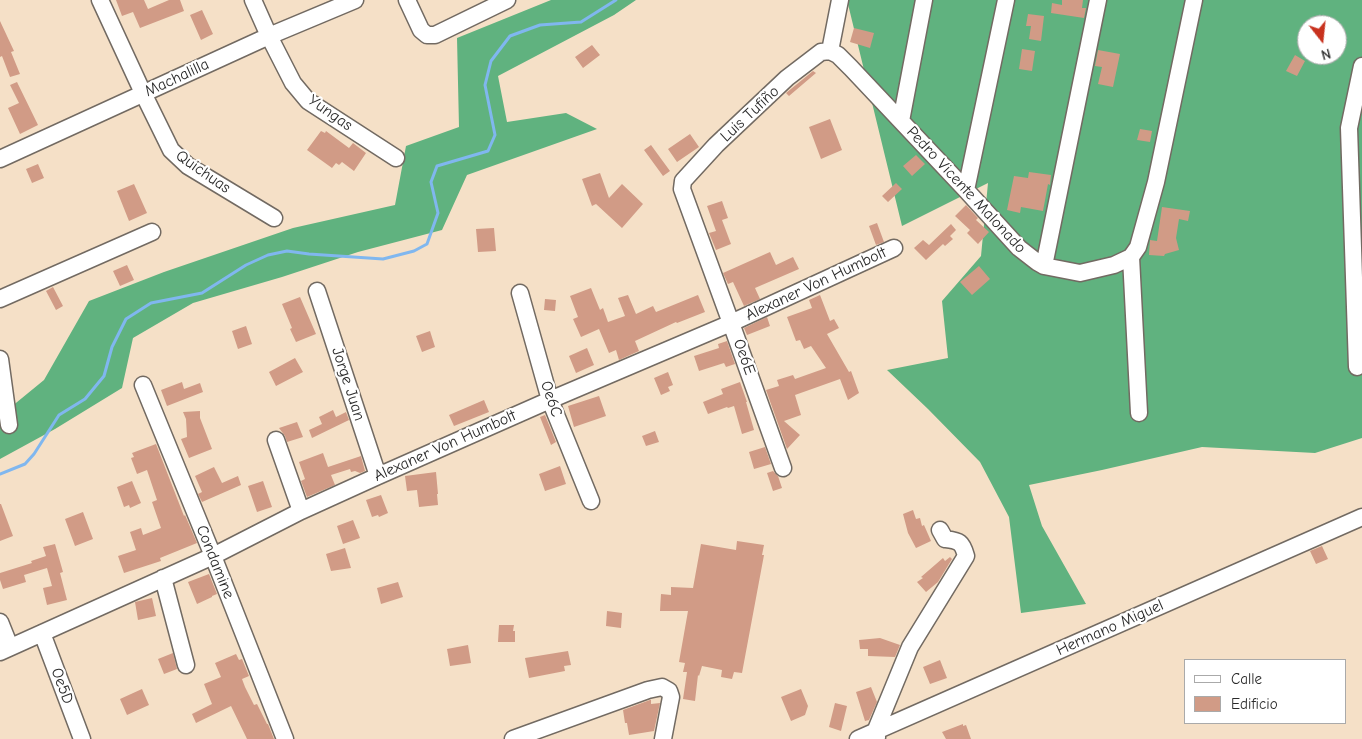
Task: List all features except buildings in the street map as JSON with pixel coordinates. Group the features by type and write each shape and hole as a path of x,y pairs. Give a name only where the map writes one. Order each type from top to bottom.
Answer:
{"street":[{"name":"Quichuas","path":"100,0 171,150 188,166 274,218"},
{"name":"Yungas","path":"253,0 293,83 308,101 396,158"},
{"name":"Machalilla","path":"0,159 269,36 355,0"},
{"path":"407,0 421,30 427,35 435,35 507,0"},
{"path":"830,51 840,0"},
{"path":"901,121 924,0"},
{"path":"966,190 1006,0"},
{"path":"1044,266 1098,0"},
{"path":"1139,413 1131,258 1138,246 1156,182 1194,0"},
{"name":"Pedro Vicente Malonado","path":"830,51 838,55 851,68 1018,248 1037,262 1044,266 1080,273 1114,265 1131,258"},
{"name":"Luis Tufiño","path":"682,189 683,181 716,145 788,78 821,52 830,51"},
{"path":"1357,368 1349,128 1362,66"},
{"name":"Oe6E","path":"682,189 783,468"},
{"path":"0,299 152,232"},
{"name":"Alexaner Von Humbolt","path":"5,650 213,556 301,511 378,476 550,400 732,323 894,248"},
{"name":"Jorge Juan","path":"318,292 378,476"},
{"name":"Oe6C","path":"520,293 550,400 591,501"},
{"path":"0,359 9,425"},
{"name":"Condamine","path":"143,385 285,739"},
{"path":"276,440 301,511"},
{"name":"Hermano Miguel","path":"858,739 877,736 1362,517"},
{"path":"877,736 910,647 966,556 964,547 958,541 944,539 940,530"},
{"path":"163,578 186,665"},
{"path":"0,622 5,650"},
{"name":"Oe5D","path":"42,633 82,739"},
{"path":"513,739 648,690 662,687 669,691 671,697 663,739"}],"green space":[{"path":"551,0 636,0 614,15 498,76 507,122 566,113 597,129 467,175 442,230 358,252 193,303 133,338 122,388 55,429 0,459 0,416 44,380 89,301 164,272 293,228 395,205 406,146 459,127 457,38"},
{"path":"847,0 1362,0 1362,438 1315,453 1202,447 1029,485 1042,526 1086,604 1021,613 1009,517 980,462 887,370 948,358 942,301 981,256 988,183 902,226"}],"waterway":[{"path":"0,474 25,464 34,454 59,415 85,399 104,376 112,347 126,319 151,303 202,293 246,265 268,255 287,251 383,259 414,251 427,244 438,213 431,182 437,166 488,151 495,135 485,85 491,61 510,36 540,25 581,22 616,0"}]}
